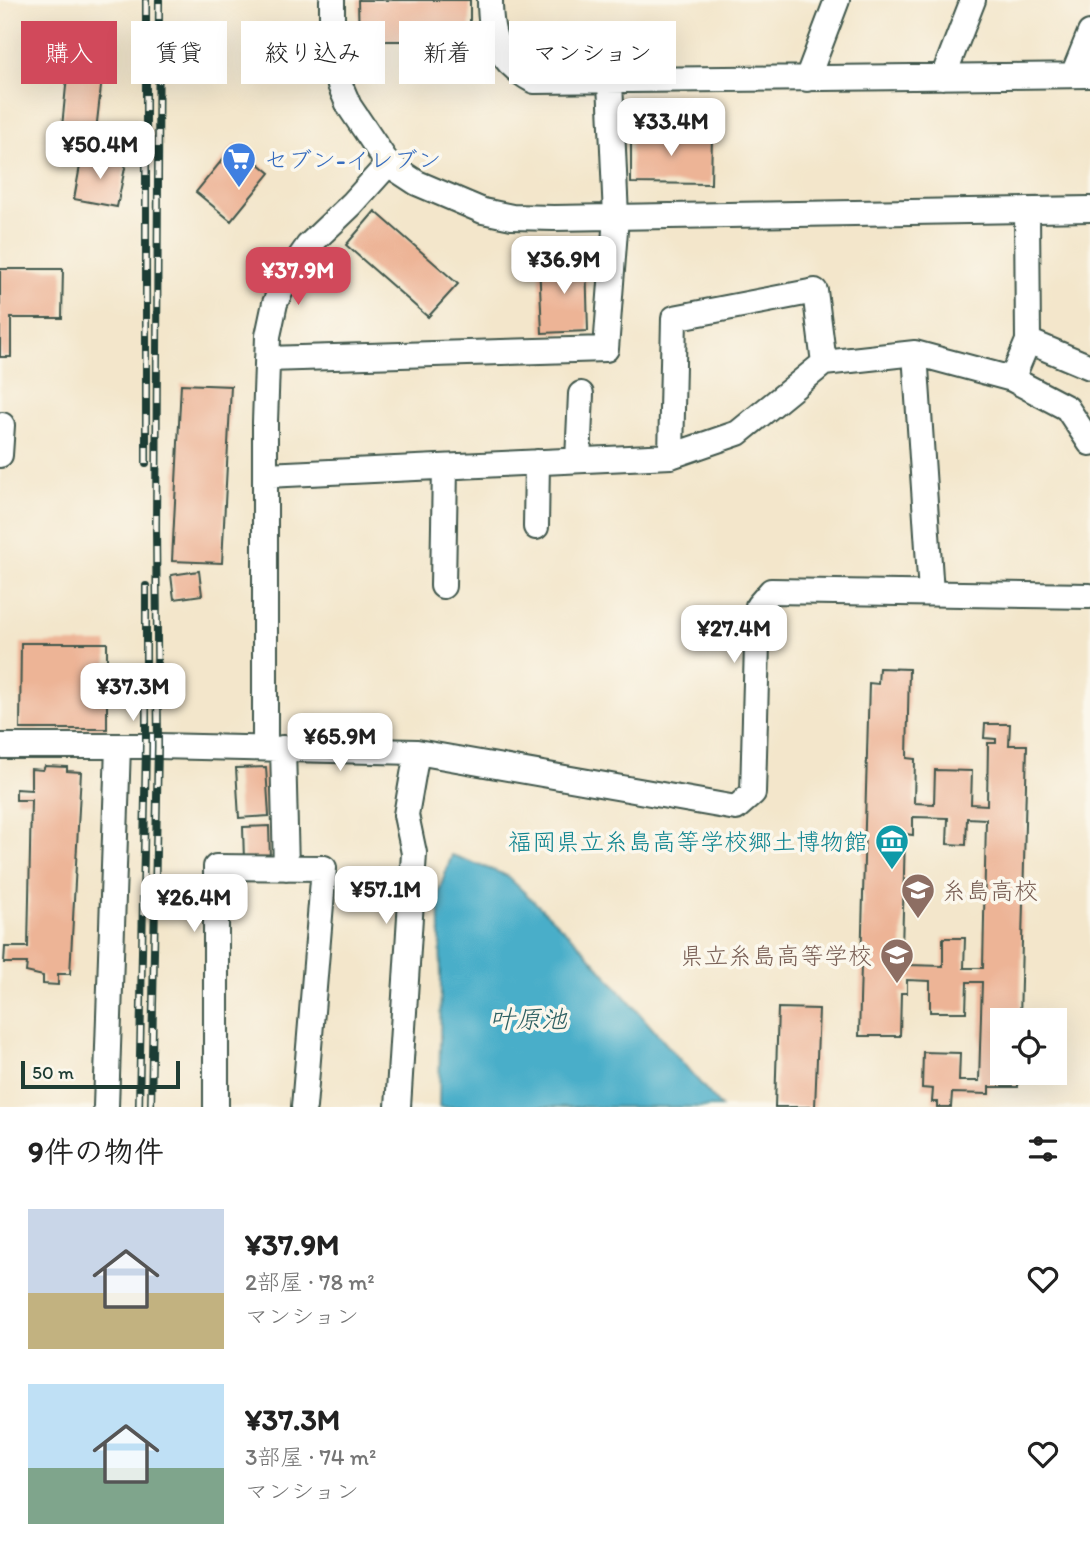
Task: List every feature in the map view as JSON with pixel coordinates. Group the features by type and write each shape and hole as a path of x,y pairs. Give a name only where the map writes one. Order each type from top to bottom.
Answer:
{"street":[{"path":"332,0 332,40 340,85 354,114 388,164 416,183 483,211 512,217 616,217 1090,209"},
{"path":"490,0 493,35 502,57 509,64"},
{"path":"807,79 837,0"},
{"path":"943,77 972,0"},
{"path":"676,81 1082,75 1090,33"},
{"path":"267,359 606,349 616,217 610,84"},
{"path":"286,868 274,748 266,475 268,336 275,303 289,273 308,246 352,204 388,164"},
{"path":"1012,379 1028,341 1027,210"},
{"path":"671,456 674,318 815,291 824,363"},
{"path":"1028,341 1090,367"},
{"path":"266,475 671,456 738,433 824,363 915,353 1012,379 1067,408 1090,443"},
{"path":"915,353 932,593"},
{"path":"578,460 581,394"},
{"path":"536,527 537,462"},
{"path":"443,586 445,467"},
{"path":"0,747 118,746 417,752 736,808 753,793 758,606 771,591 1090,596"},
{"path":"106,1107 118,746"},
{"path":"398,1107 414,853 406,815 417,752"},
{"path":"218,1106 216,867 324,868 304,1107"}],"water":[{"name":"叶原池","path":"452,855 506,875 578,943 721,1107 439,1107 439,891"}],"building":[{"path":"358,0 470,0 470,21 399,21 399,41 385,41 385,21 359,21"},
{"path":"66,84 101,84 96,131 62,127"},
{"path":"631,133 712,133 711,184 631,183"},
{"path":"235,144 270,173 231,221 196,192"},
{"path":"82,155 126,163 117,207 74,199"},
{"path":"375,211 458,284 428,317 346,245"},
{"path":"586,259 588,331 542,333 539,261"},
{"path":"0,269 63,269 62,318 11,318 11,357 0,357"},
{"path":"181,384 231,386 222,563 172,561"},
{"path":"199,571 202,595 174,599 171,575"},
{"path":"21,643 107,643 107,729 20,729"},
{"path":"879,668 909,669 907,758 915,759 914,803 934,804 935,770 972,771 971,804 987,805 988,743 996,743 996,739 984,738 985,724 1010,724 1009,745 1027,745 1020,1008 990,1008 990,1085 1018,1087 989,1087 989,1094 952,1093 951,1107 937,1107 937,1102 932,1102 933,1089 922,1088 923,1052 960,1053 959,1081 979,1081 982,982 967,982 966,1012 930,1012 930,981 907,980 907,993 901,993 900,1036 859,1036 869,683 878,684","holes":["913,817 948,818 947,844 966,845 967,818 986,819 983,968 964,968 965,938 943,938 943,966 908,965 908,950 902,950 905,834 913,835"]},
{"path":"45,766 67,767 67,771 81,772 70,974 58,974 58,985 43,984 43,976 26,972 27,963 4,963 5,947 28,947 31,800 16,800 16,789 31,790 31,769 43,770"},
{"path":"266,767 269,816 239,818 236,768"},
{"path":"269,826 270,860 244,861 243,827"},
{"path":"778,1008 819,1009 815,1107 775,1107"}],"railway":[{"path":"146,0 146,463"},
{"path":"151,1107 158,746 156,528 159,0"},
{"path":"139,1107 146,746 146,586"}],"place":[{"name":"セブン-イレブン","path":"239,189"},
{"name":"福岡県立糸島高等学校郷土博物館","path":"892,871"},
{"name":"糸島高校","path":"918,920"},
{"name":"県立糸島高等学校","path":"897,985"}]}
